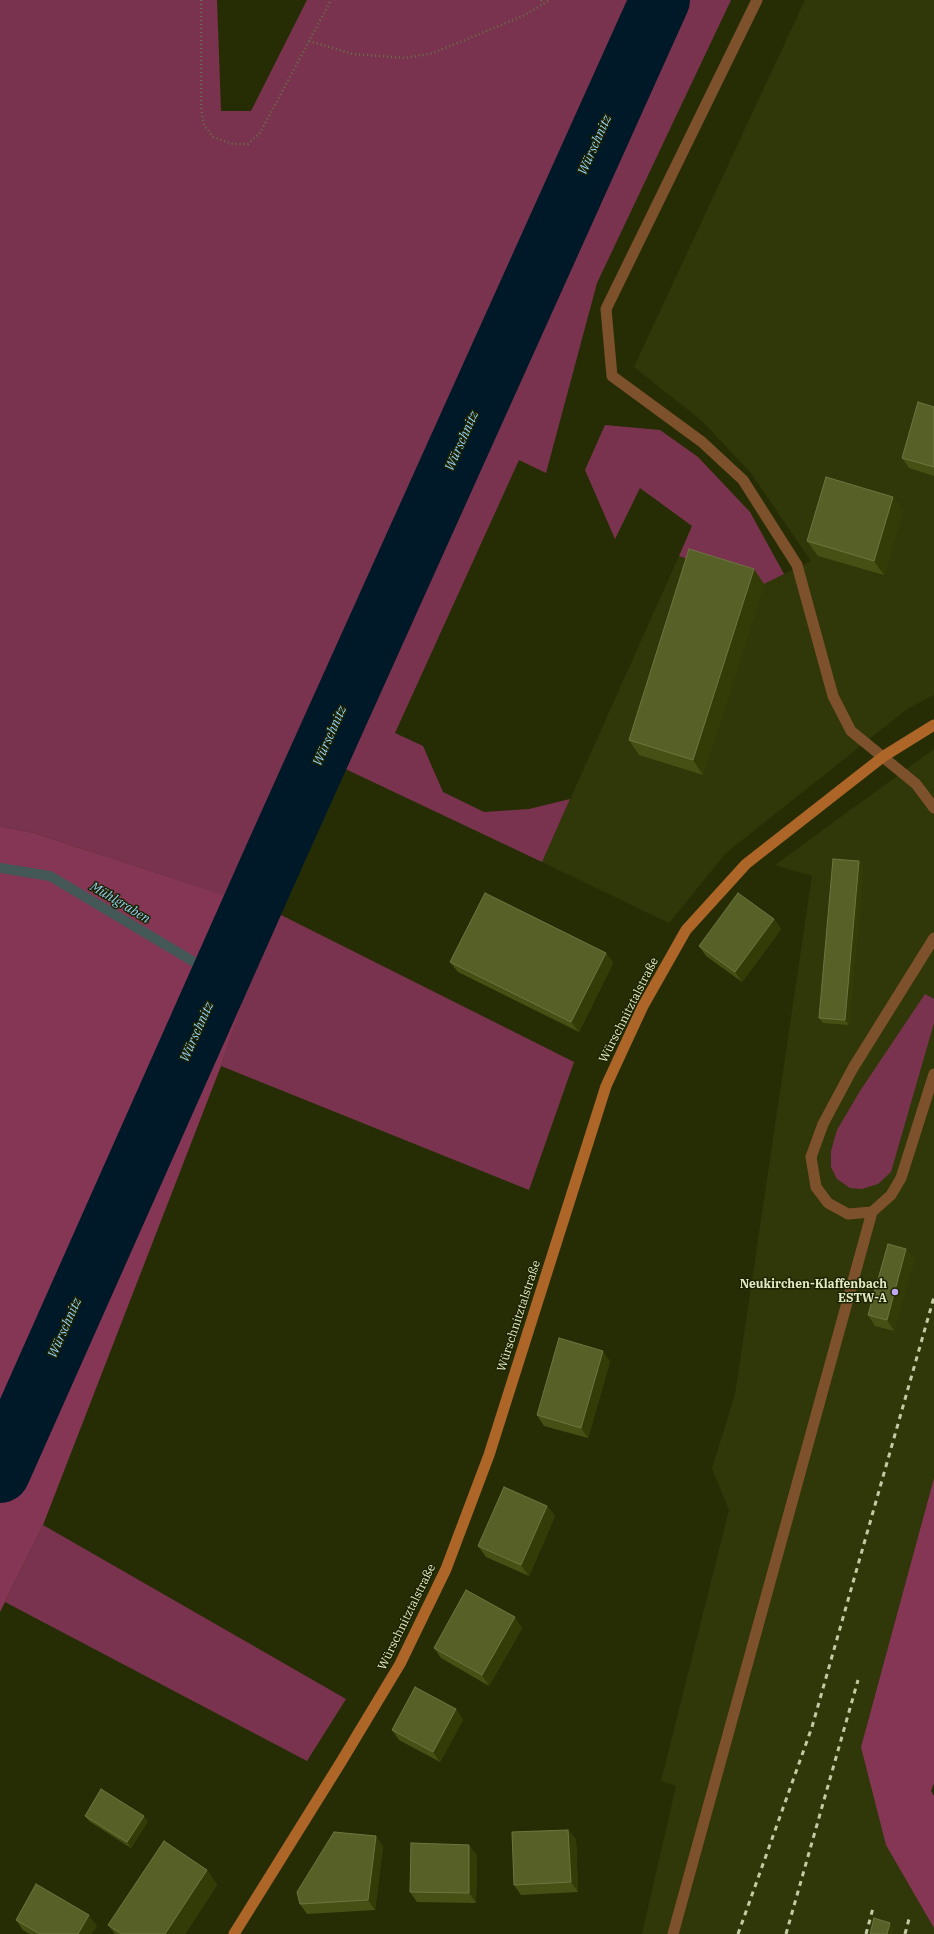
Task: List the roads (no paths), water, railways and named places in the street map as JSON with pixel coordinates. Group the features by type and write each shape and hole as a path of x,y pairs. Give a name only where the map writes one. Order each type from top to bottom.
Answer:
{"main road":[{"name":"Würschnitztalstraße","path":"234,1934 342,1762 400,1664 446,1568 488,1455 606,1086 644,1006 686,930 746,864 884,756 934,725"}],"lane":[{"path":"757,0 606,309 612,376 702,442 743,480 797,565 834,696 851,731 884,756 916,784 934,808"},
{"path":"872,1212 848,1214 828,1203 816,1187 812,1157 823,1124 853,1068 934,938"},
{"path":"673,1934 872,1212 891,1195 901,1178 934,1074"}],"waterway":[{"name":"Würschnitz","path":"0,1473 277,850 660,0"},
{"name":"Mühlgraben","path":"0,868 50,876 221,978"}],"railway":[{"path":"738,1934 812,1727 934,1297"},
{"path":"786,1934 858,1680"},
{"path":"866,1934 873,1908"},
{"path":"905,1934 909,1919"}],"place":[{"name":"Neukirchen-Klaffenbach ESTW-A","path":"895,1292"}]}
